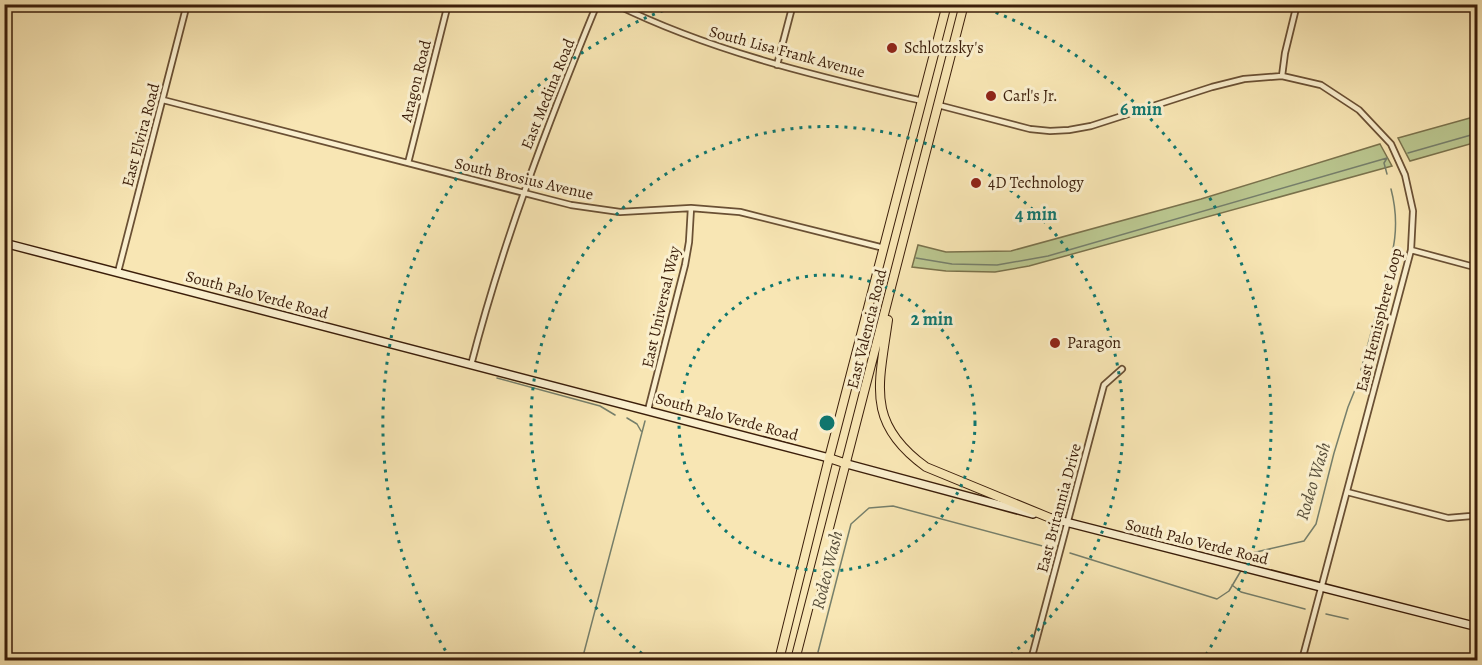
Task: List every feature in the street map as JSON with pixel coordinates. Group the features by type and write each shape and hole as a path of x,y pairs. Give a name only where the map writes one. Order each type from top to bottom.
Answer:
{"main road":[{"name":"East Valencia Road","path":"779,660 947,4"},
{"name":"East Valencia Road","path":"795,660 964,4"},
{"path":"922,101 938,105"},
{"path":"893,280 879,394 881,410 897,442 926,467 1055,520"},
{"name":"South Palo Verde Road","path":"829,458 847,464"}],"street":[{"name":"East Elvira Road","path":"118,272 187,4"},
{"name":"Aragon Road","path":"408,163 448,4"},
{"name":"East Medina Road","path":"471,365 523,192 597,4"},
{"name":"South Lisa Frank Avenue","path":"615,4 729,52 922,101"},
{"path":"777,65 793,4"},
{"path":"1282,76 1297,4"},
{"name":"East Hemisphere Loop","path":"938,105 1030,129 1069,130 1091,126 1212,87 1244,80 1282,76 1321,85 1359,110 1390,144 1405,175 1413,211 1411,250 1302,660"},
{"name":"South Brosius Avenue","path":"163,100 571,205 620,212 691,208 740,212 884,248"},
{"name":"East Universal Way","path":"648,410 685,265 691,208"},
{"name":"South Palo Verde Road","path":"4,243 829,458"},
{"path":"1411,250 1478,268"},
{"name":"East Britannia Drive","path":"1031,660 1104,385 1122,369"},
{"name":"South Palo Verde Road","path":"847,464 1055,520 1478,627"},
{"path":"1347,492 1448,518 1471,516 1478,513"}],"green space":[{"path":"1477,116 1477,142 1410,161 1398,138"},
{"path":"1380,144 1392,166 1029,266 995,272 946,271 912,267 918,245 946,252 1011,251 1201,199"}],"waterway":[{"name":"Rodeo Wash","path":"1408,153 1478,133"},
{"path":"916,258 952,264 997,265 1048,256 1387,158 1384,163 1387,174"},
{"name":"Rodeo Wash","path":"1383,289 1393,252 1396,228 1391,189"},
{"name":"Rodeo Wash","path":"1361,370 1378,307"},
{"path":"497,378 600,406 615,415"},
{"name":"Rodeo Wash","path":"1244,565 1252,553 1304,541 1316,524 1334,453 1359,380"},
{"path":"627,418 637,424 641,431"},
{"path":"582,660 645,421"},
{"name":"Rodeo Wash","path":"818,652 851,524 869,508 893,506 1050,548"},
{"name":"Rodeo Wash","path":"1070,553 1217,599 1229,591 1242,569"},
{"path":"1232,585 1241,592 1305,609"},
{"path":"1326,614 1348,619"}],"place":[{"name":"Schlotzsky's","path":"892,48"},
{"name":"Carl's Jr.","path":"991,96"},
{"name":"4D Technology","path":"976,183"},
{"name":"Paragon","path":"1055,343"}]}
